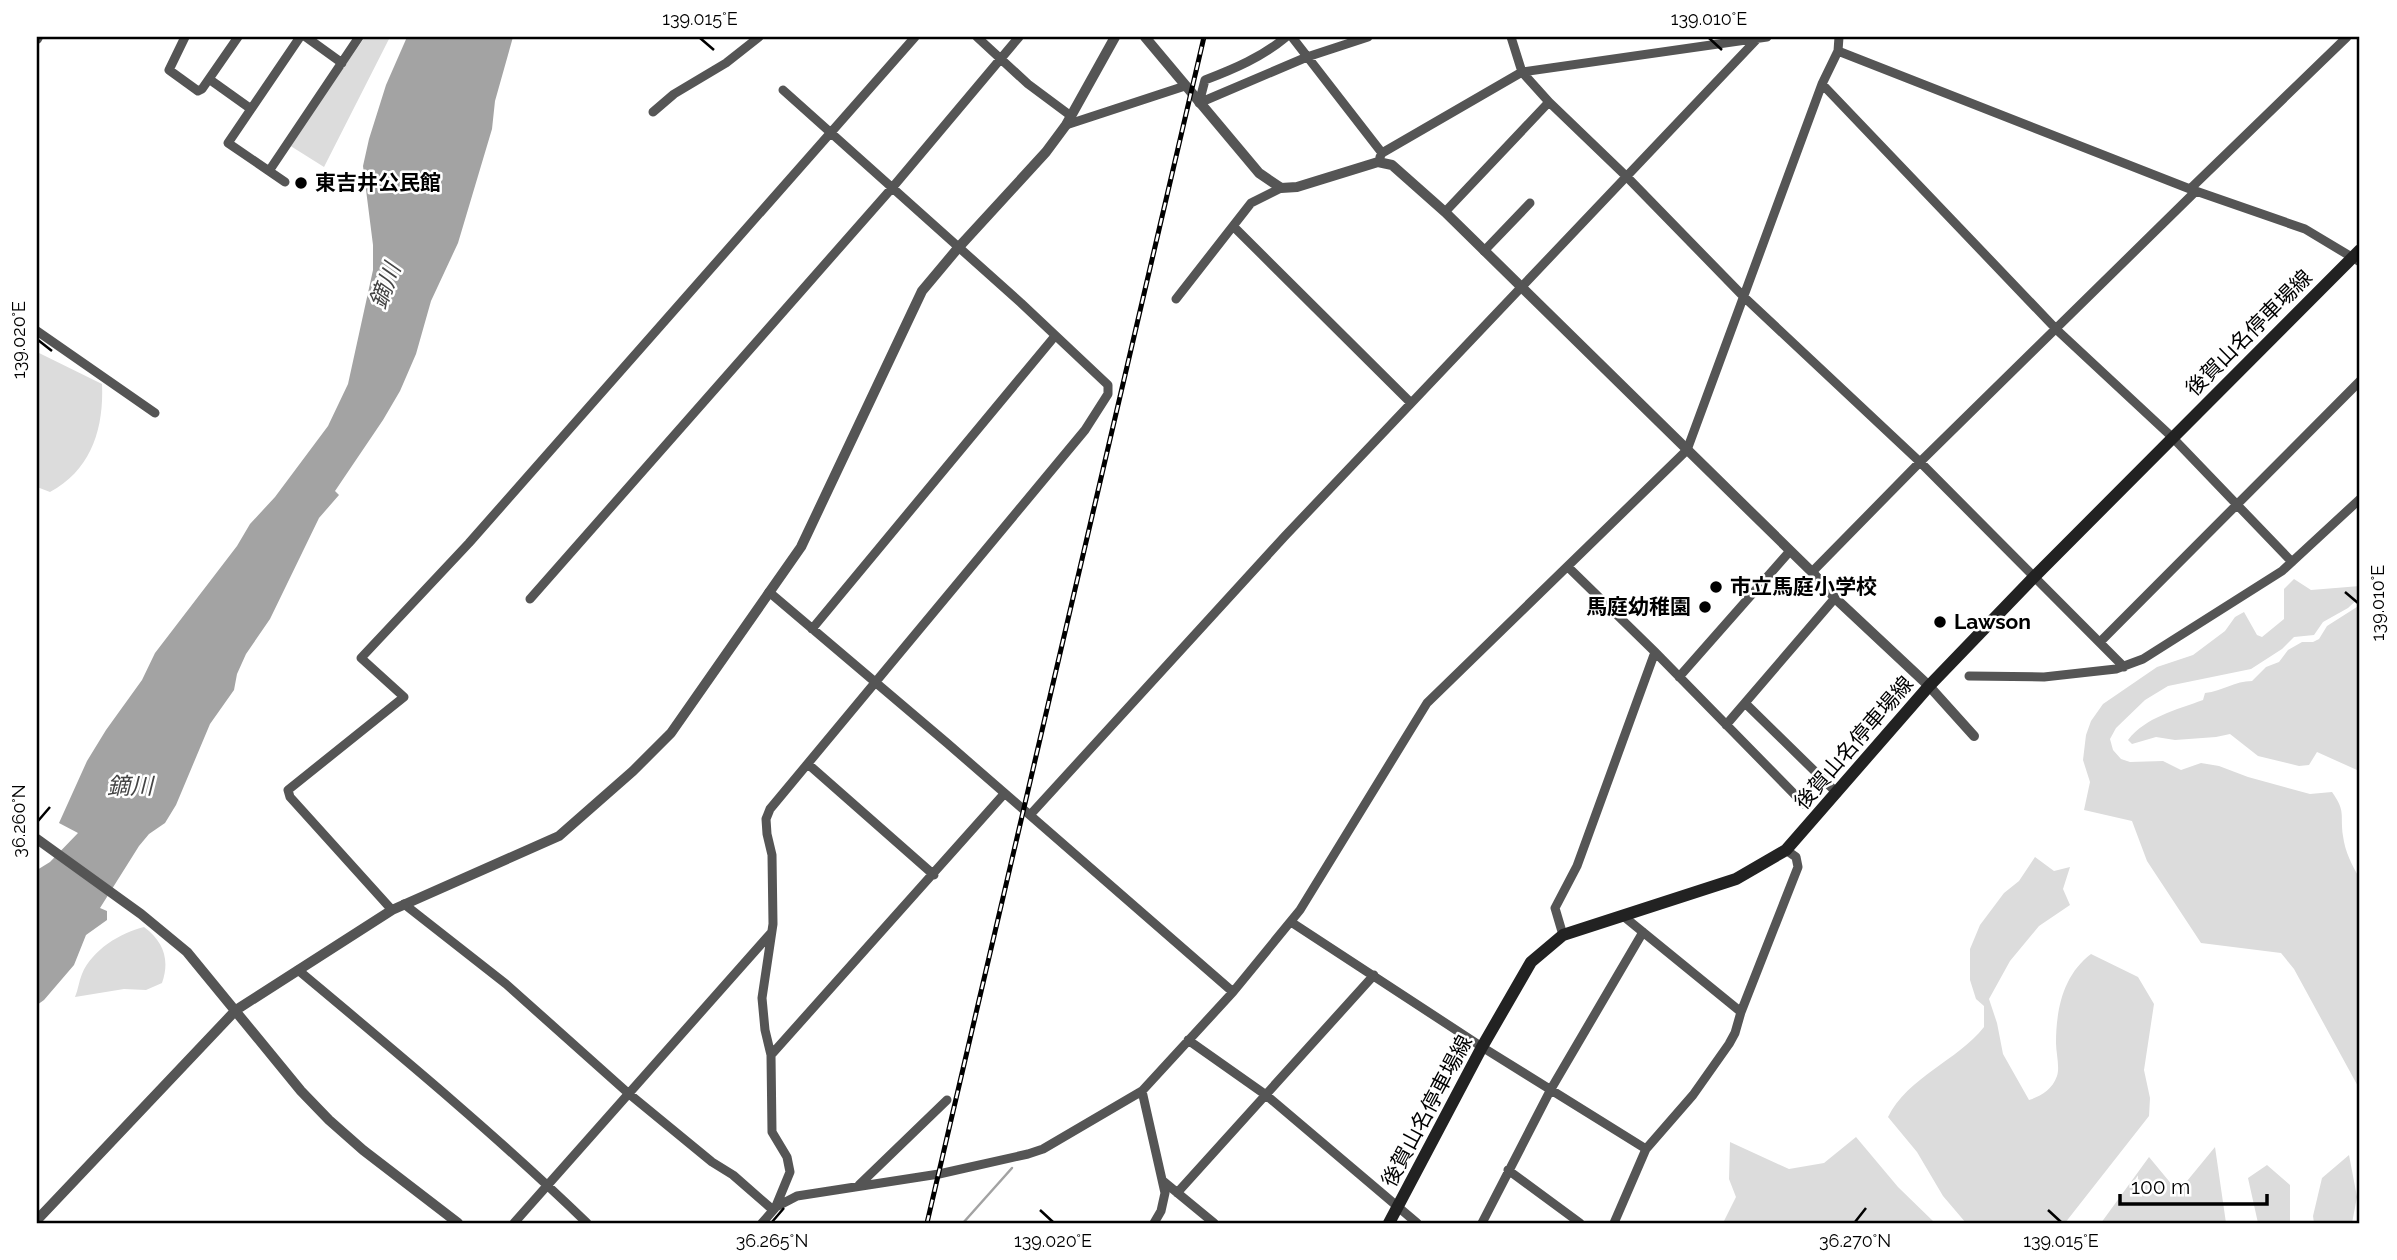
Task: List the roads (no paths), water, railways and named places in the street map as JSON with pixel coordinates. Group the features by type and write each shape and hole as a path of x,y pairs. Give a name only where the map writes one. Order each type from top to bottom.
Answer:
{"main road":[{"name":"後賀山名停車場線","path":"1389,1223 1482,1047 1531,962 1563,935 1736,879 1786,850 1929,686 2172,437 2358,256"}],"street":[{"path":"185,37 169,70 198,91 238,37"},
{"path":"285,182 228,143 300,37"},
{"path":"306,37 342,63"},
{"path":"269,171 359,37"},
{"path":"653,112 674,94 726,63 759,37"},
{"path":"392,910 290,797 288,790 404,697 361,658 478,532 915,37"},
{"path":"977,37 1069,121"},
{"path":"530,599 892,188 1019,37"},
{"path":"37,1220 236,1010 392,910 546,843 571,827 671,733 801,547 922,291 1046,152 1069,121 1115,37"},
{"path":"1145,37 1259,173 1281,188"},
{"path":"1199,103 1205,80 1270,50 1286,37"},
{"path":"1292,37 1380,158 1444,212 1812,572 1835,598 1929,686 1974,736"},
{"path":"1199,103 1307,57 1368,37"},
{"path":"1511,37 1522,72 1549,102 1628,177 1744,296 1920,462 2124,667"},
{"path":"1176,299 1251,203 1281,188 1297,187 1380,158 1522,72 1763,37"},
{"path":"1030,815 1410,403 1763,37"},
{"path":"762,1223 775,1209 797,1196 939,1174 1035,1152 1143,1091 1233,992 1291,922 1426,703 1687,450 1822,84 1838,51 1839,37"},
{"path":"1812,572 1920,462 2057,330 2347,37"},
{"path":"1838,51 2193,190 2305,229 2358,256"},
{"path":"209,79 251,109"},
{"path":"1822,84 2057,330 2172,437 2292,562"},
{"path":"1069,121 1185,86"},
{"path":"775,1209 790,1172 787,1157 772,1132 771,1055 762,998 772,932 772,855 766,819 770,809 1085,430 1108,394 1108,385 783,90"},
{"path":"1444,212 1549,102"},
{"path":"1483,251 1530,204"},
{"path":"1233,226 1410,403"},
{"path":"37,331 155,413"},
{"path":"812,629 1055,336"},
{"path":"2100,642 2360,381"},
{"path":"1969,676 2044,677 2124,667 2143,659 2282,571 2360,499"},
{"path":"1679,677 1790,551"},
{"path":"1568,567 1804,804"},
{"path":"769,592 1233,992"},
{"path":"1726,725 1835,598"},
{"path":"1563,935 1555,908 1577,866 1655,652"},
{"path":"1745,704 1837,793"},
{"path":"808,764 934,875"},
{"path":"771,1055 1004,794"},
{"path":"37,839 141,914 187,952 301,1091 329,1120 363,1150 458,1223"},
{"path":"1614,1223 1646,1149 1693,1095 1735,1033 1798,867 1796,857 1786,850"},
{"path":"404,904 506,984 628,1093 712,1162 733,1175 775,1209"},
{"path":"1622,915 1741,1012"},
{"path":"1291,922 1482,1047 1646,1149"},
{"path":"514,1223 772,932"},
{"path":"1482,1223 1551,1088 1643,932"},
{"path":"298,970 424,1075 587,1223"},
{"path":"1177,1193 1374,975"},
{"path":"1188,1040 1266,1095 1417,1223"},
{"path":"1143,1091 1165,1193 1161,1211 1154,1223"},
{"path":"859,1185 947,1100"},
{"path":"1508,1170 1580,1223"},
{"path":"1163,1181 1214,1223"}],"water":[{"name":"鏑川","path":"407,37 513,37 495,101 492,129 458,243 431,301 416,354 400,391 335,491 339,495 319,518 270,619 246,654 237,674 234,690 210,724 176,805 165,823 149,834 139,846 100,908 107,911 107,920 86,935 74,965 37,1005 37,870 50,862 78,833 59,823 87,761 142,680 155,653 237,546 250,524 275,497 328,426 348,384 373,270 373,245 363,166 386,85"}],"waterway":[{"path":"963,1223 1012,1168"}],"railway":[{"path":"927,1223 1204,37"}],"place":[{"name":"東吉井公民館","path":"301,183"},
{"name":"市立馬庭小学校","path":"1716,587"},
{"name":"馬庭幼稚園","path":"1705,607"},
{"name":"Lawson","path":"1940,622"}]}
